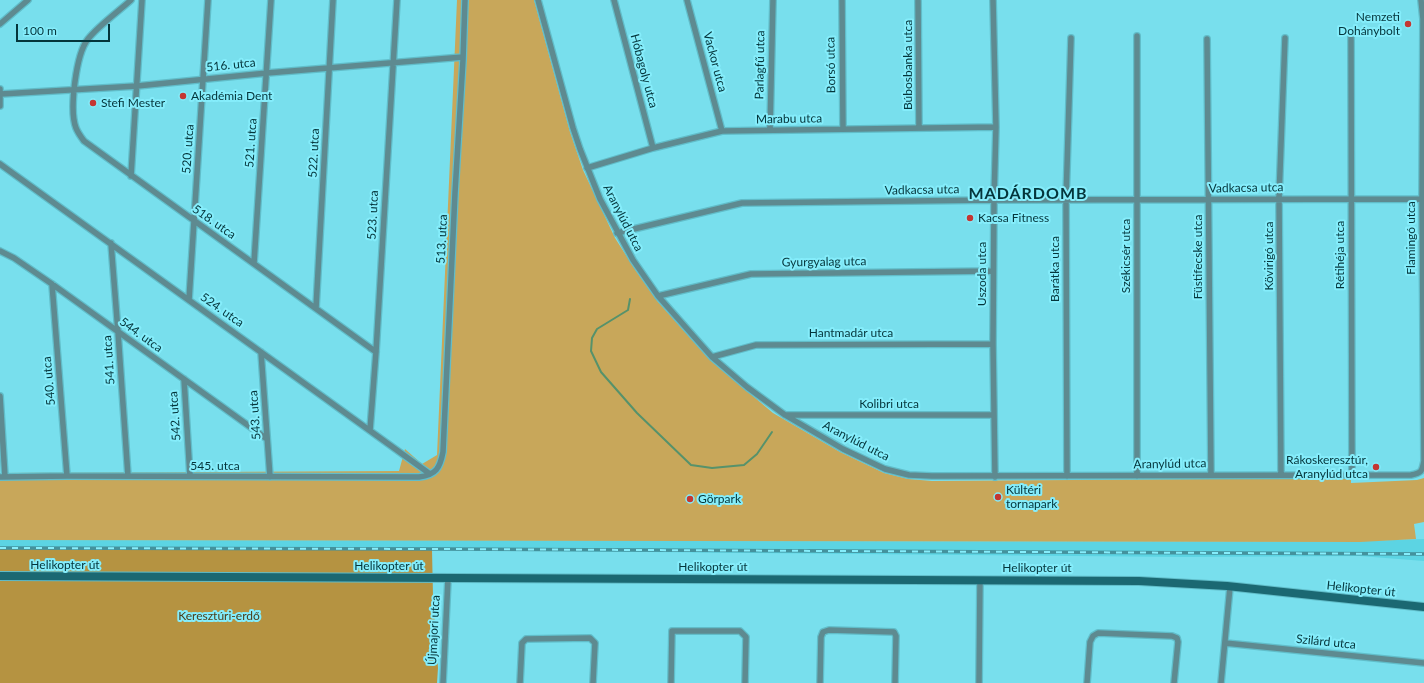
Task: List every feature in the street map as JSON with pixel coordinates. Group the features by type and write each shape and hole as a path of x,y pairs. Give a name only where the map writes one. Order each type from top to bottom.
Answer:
{"street":[{"path":"0,24 28,0"},
{"name":"518. utca","path":"131,0 89,38 80,53 74,89 74,116 76,128 84,141 376,352"},
{"path":"131,176 142,0"},
{"name":"520. utca","path":"188,300 208,0"},
{"name":"521. utca","path":"254,263 267,73 270,0"},
{"name":"522. utca","path":"316,308 334,0"},
{"name":"523. utca","path":"370,430 376,352 396,0"},
{"name":"513. utca","path":"430,474 441,465 443,452 454,200 463,57 464,0"},
{"name":"Aranylúd utca","path":"538,0 573,128 587,168 600,199 617,233 633,260 658,296 712,357 747,387 784,415 843,449 885,469 909,475 994,477 1418,474"},
{"name":"Hóbagoly utca","path":"614,0 653,148"},
{"name":"Vackor utca","path":"687,0 722,130"},
{"name":"Parlagfű utca","path":"770,130 773,0"},
{"name":"Borsó utca","path":"842,0 843,129"},
{"name":"Uszoda utca","path":"993,0 996,127 993,271 994,477"},
{"name":"Flamingó utca","path":"1418,474 1422,470 1424,461 1422,198 1423,19 1421,0"},
{"name":"Búbosbanka utca","path":"918,1 919,128"},
{"name":"Székicsér utca","path":"1137,36 1137,476"},
{"name":"Rétihéja utca","path":"1351,36 1352,475"},
{"name":"Barátka utca","path":"1066,476 1066,200 1071,38"},
{"name":"Kövirigó utca","path":"1281,475 1280,198 1285,38"},
{"name":"Füstifecske utca","path":"1207,39 1211,475"},
{"name":"516. utca","path":"0,92 137,86 267,73 463,57"},
{"path":"0,92 0,106"},
{"name":"Marabu utca","path":"587,168 653,148 722,130 996,127"},
{"name":"524. utca","path":"0,164 430,474"},
{"name":"Vadkacsa utca","path":"617,233 742,203 1422,198"},
{"name":"541. utca","path":"110,243 128,476"},
{"name":"544. utca","path":"0,251 14,258 52,284 267,439"},
{"name":"Gyurgyalag utca","path":"658,296 751,274 993,271"},
{"name":"540. utca","path":"52,284 67,476"},
{"name":"Hantmadár utca","path":"712,357 756,345 993,344"},
{"name":"543. utca","path":"261,352 270,477"},
{"name":"542. utca","path":"184,379 190,476"},
{"path":"0,396 3,477"},
{"name":"Kolibri utca","path":"784,415 994,415"},
{"name":"545. utca","path":"3,477 419,477 430,474"},
{"name":"Helikopter út","path":"0,576 1139,581 1230,587 1424,607"},
{"name":"Újmajori utca","path":"443,683 448,579"},
{"path":"979,683 980,580"},
{"path":"1222,683 1230,587"},
{"path":"820,683 821,638 823,632 829,630 894,632 896,636 896,683"},
{"path":"671,683 672,631 740,631 746,637 745,683"},
{"path":"1087,683 1090,642 1093,636 1098,633 1172,636 1177,638 1178,642 1174,683"},
{"path":"520,683 522,643 526,639 590,638 595,643 593,683"},
{"name":"Szilárd utca","path":"1225,643 1424,663"}],"shaded area":[{"path":"457,0 534,0 570,132 583,170 615,238 636,271 658,302 710,360 773,413 840,452 884,473 908,479 932,481 1351,478 1351,483 1417,480 1424,478 1424,522 1414,524 1416,539 1360,542 0,540 0,473 399,471 405,449 422,464 437,455"},
{"path":"1424,539 1424,561 1360,556 1182,557 432,550 0,549 0,540 1336,542"}],"green space":[{"name":"Keresztúri-erdő","path":"0,549 432,550 433,596 438,668 437,683 0,683"}],"waterway":[{"path":"630,299 628,310 597,329 592,338 591,351 601,372 637,413 691,465 712,468 744,465 757,454 772,432"}],"railway":[{"path":"0,548 1424,554"}],"place":[{"name":"Nemzeti Dohánybolt","path":"1408,24"},
{"name":"Akadémia Dent","path":"183,96"},
{"name":"Stefi Mester","path":"93,103"},
{"name":"Kacsa Fitness","path":"970,218"},
{"name":"Rákoskeresztúr, Aranylúd utca","path":"1376,467"},
{"name":"Kültéri tornapark","path":"998,497"},
{"name":"Görpark","path":"690,499"}],"district":[{"name":"MADÁRDOMB","path":"1028,194"}]}
